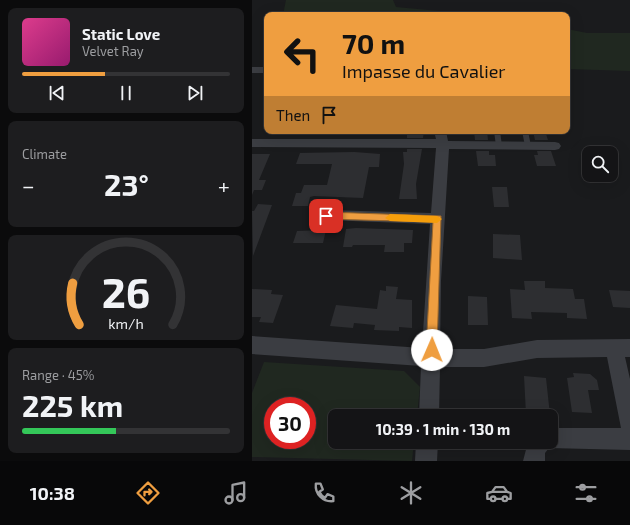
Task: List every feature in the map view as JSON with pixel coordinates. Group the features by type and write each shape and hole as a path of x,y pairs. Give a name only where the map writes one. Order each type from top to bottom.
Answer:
{"street":[{"path":"252,70 264,70"},
{"path":"429,409 433,281 442,138"},
{"path":"252,143 442,138 499,146 555,146"},
{"path":"326,216 437,218"},
{"path":"252,345 432,358 484,358 537,349 622,348 630,425"},
{"path":"558,438 630,439"},
{"path":"426,461 427,449"},
{"path":"534,461 536,449"}],"lane":[{"path":"497,134 499,146"},
{"path":"526,134 528,146"}],"shaded area":[{"path":"286,0 393,0 396,7 450,12 284,12"},
{"path":"570,30 587,33 630,33 630,71 570,69"},
{"path":"264,362 404,371 420,387 418,409 328,409 328,449 413,449 412,461 252,457 252,393"}],"building":[{"path":"407,134 424,134 423,138 407,138"},
{"path":"474,134 487,134 488,140 475,140"},
{"path":"534,134 546,134 548,140 535,140"},
{"path":"407,149 422,149 416,184 417,199 399,199 404,164 403,152 407,152"},
{"path":"476,151 489,151 489,155 495,155 496,166 478,166"},
{"path":"537,151 551,151 556,166 537,166 534,155 538,155"},
{"path":"354,152 380,154 379,167 369,167 363,198 314,196 310,197 308,206 292,206 296,193 301,193 304,185 327,185 332,164 296,164 300,153"},
{"path":"252,154 270,154 259,180 266,180 262,190 254,190 252,195"},
{"path":"492,187 507,187 509,207 494,207"},
{"path":"258,204 272,205 253,256 252,211 254,211"},
{"path":"346,229 413,230 412,243 404,243 404,252 384,252 385,245 353,245 352,247 343,247"},
{"path":"326,230 323,243 293,243 297,231"},
{"path":"493,234 520,235 522,260 493,258"},
{"path":"524,281 545,281 545,288 573,289 575,299 584,299 587,319 567,318 567,313 531,312 532,319 512,318 510,289 525,290"},
{"path":"386,286 398,287 396,299 412,300 412,328 399,327 399,331 374,330 375,325 354,323 353,328 330,326 336,305 377,309 380,290 386,291"},
{"path":"252,289 272,290 271,294 283,295 273,323 259,322 261,317 252,317"},
{"path":"609,290 630,291 630,308 613,307"},
{"path":"468,296 487,297 488,325 468,325"},
{"path":"573,373 590,374 597,380 599,390 588,390 592,413 572,412 567,378 574,377"},
{"path":"524,376 546,378 549,409 526,409"}],"slow traffic":[{"path":"390,218 437,219"}],"route":[{"path":"326,216 437,218 433,281 432,350"}]}
